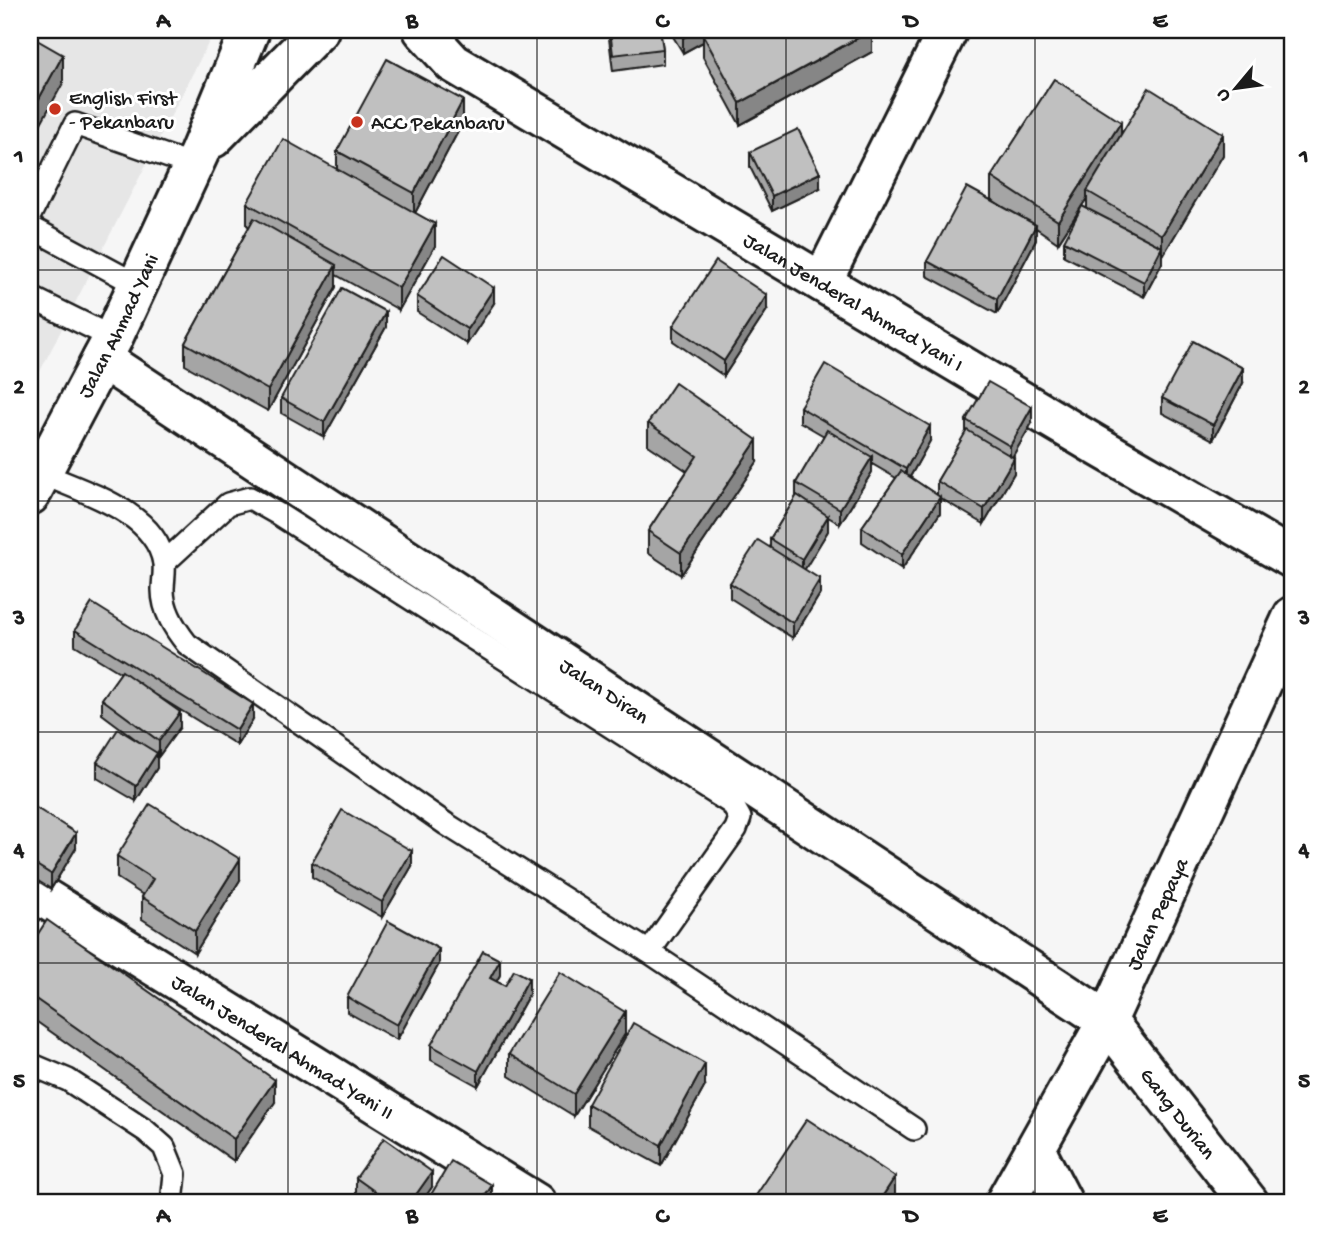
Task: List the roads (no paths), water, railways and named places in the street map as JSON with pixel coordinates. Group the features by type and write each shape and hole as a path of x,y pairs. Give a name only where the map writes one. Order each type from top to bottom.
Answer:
{"street":[{"name":"Jalan Ahmad Yani","path":"35,484 108,348 195,159 250,30"},
{"path":"195,159 319,30"},
{"name":"Jalan Jenderal Ahmad Yani I","path":"423,30 453,63 1094,444 1293,559"},
{"path":"822,282 948,30"},
{"name":"Jalan Diran","path":"108,348 1107,1021"},
{"name":"Jalan Pepaya","path":"1005,1203 1107,1021 1293,616"},
{"name":"Jalan Jenderal Ahmad Yani II","path":"30,889 536,1203"},
{"name":"Gang Durian","path":"1107,1021 1249,1203"},
{"path":"1036,1151 1063,1203"}],"lane":[{"path":"30,215 75,124 195,159"},
{"path":"30,227 136,284"},
{"path":"30,297 108,348"},
{"path":"35,484 135,517 149,531 164,563 163,595 173,626 187,644 446,824 649,953 914,1129"},
{"path":"164,563 228,504 250,498 732,804 740,818 736,829 649,953"},
{"path":"30,1064 68,1080 164,1146 175,1174 172,1203"}],"place":[{"name":"English First - Pekanbaru","path":"55,109"},
{"name":"ACC Pekanbaru","path":"357,122"}]}
